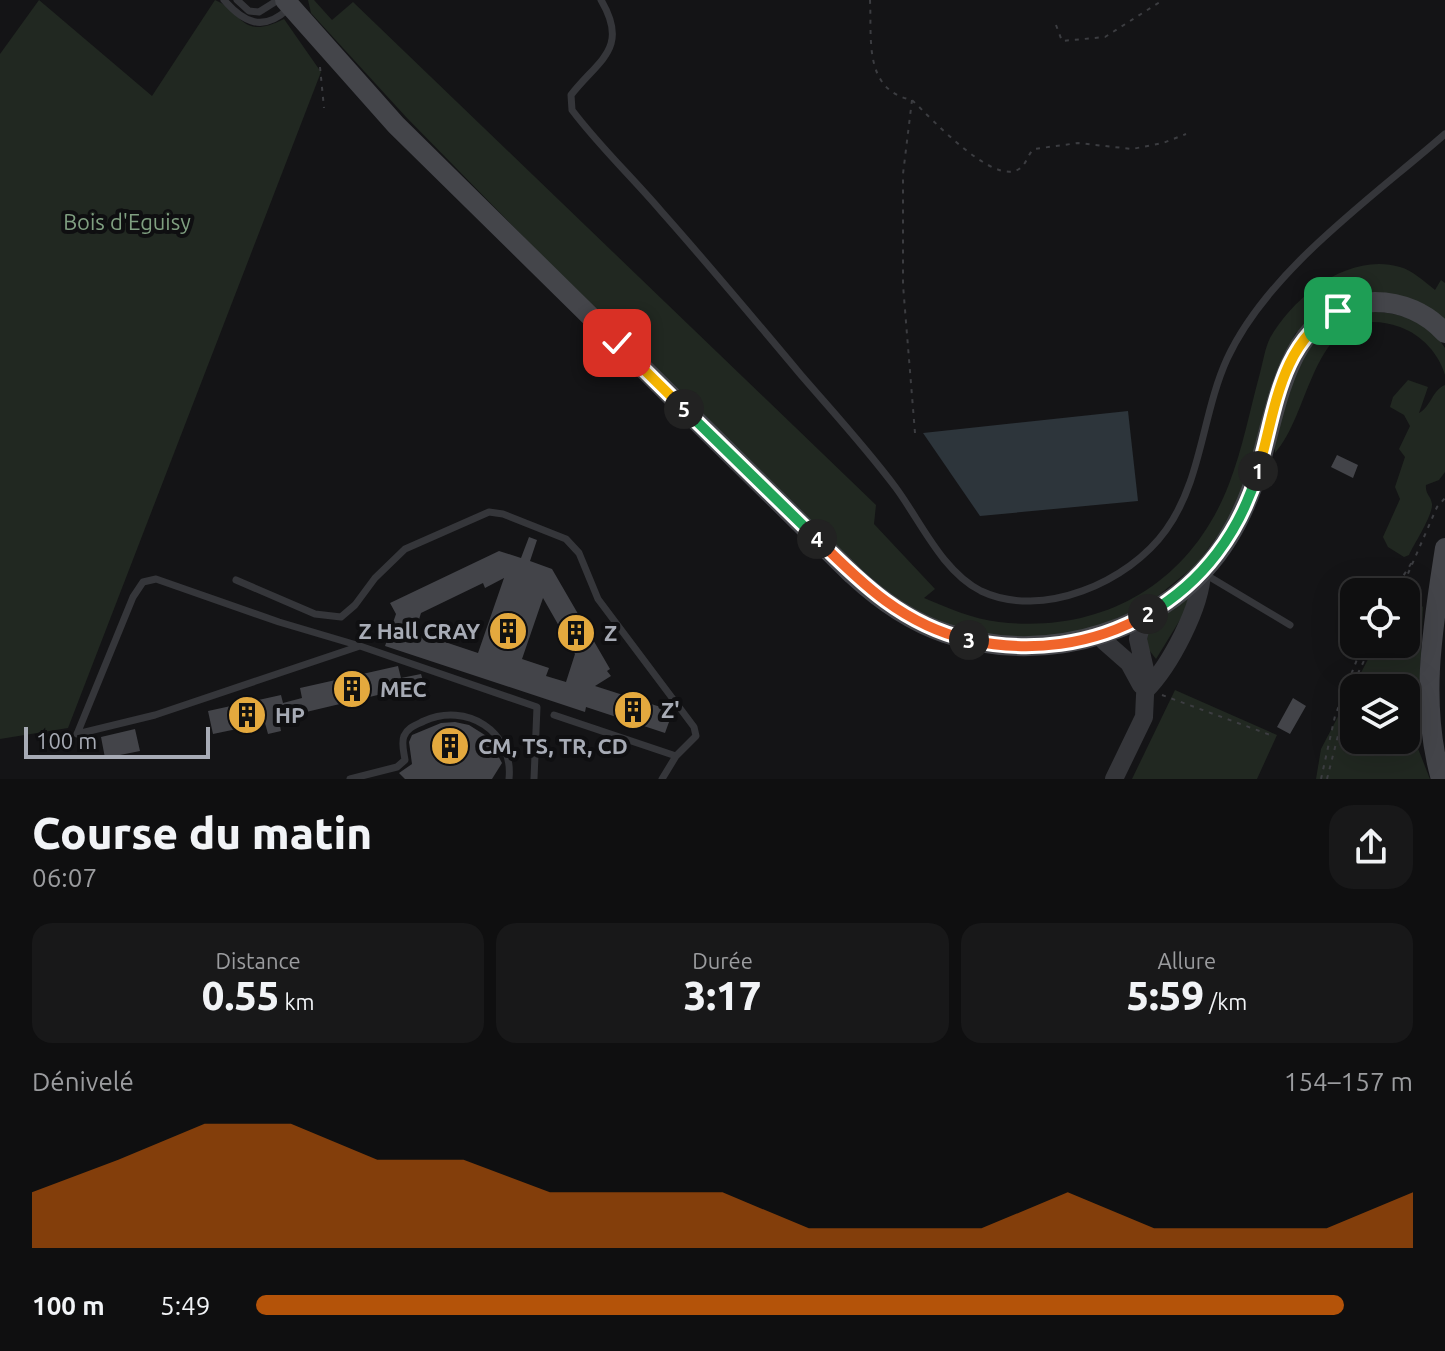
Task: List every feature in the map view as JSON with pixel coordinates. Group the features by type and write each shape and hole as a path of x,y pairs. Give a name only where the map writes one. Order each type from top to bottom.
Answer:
{"main road":[{"path":"288,2 396,125 762,486 884,602 935,630 992,644 1042,647 1108,632 1143,617 1202,572 1226,542 1248,500 1284,376 1300,343 1311,330 1338,311 1356,304 1378,302 1404,306 1421,313 1445,333"},
{"path":"1441,779 1429,704 1433,626 1445,548"}],"street":[{"path":"1145,691 1162,673 1201,590 1202,572"},
{"path":"1114,779 1144,717 1146,674 1138,639 1143,617"},
{"path":"1141,659 1108,632 1104,641 1129,663 1145,691"}],"lane":[{"path":"224,0 245,21 255,24 269,22 288,2"},
{"path":"237,0 249,11 259,12 288,2"},
{"path":"601,0 612,23 611,48 604,61 571,95 572,110 882,469 958,574 979,590 1003,599 1030,601 1089,587 1115,575 1148,550 1180,505 1226,362 1251,317 1304,258 1445,134"},
{"path":"236,580 315,614 341,617 405,549 489,512 566,539 579,553 598,599 694,727 696,736 676,756 662,779"},
{"path":"1202,572 1290,625"},
{"path":"360,646 155,715 77,734 133,597 143,582 156,579 279,622 360,646 537,707 534,779"},
{"path":"350,779 397,767 405,760 402,739 408,729 432,718 453,714 472,716 487,725 508,761 509,779"},
{"path":"554,715 676,756"}],"path":[{"path":"870,0 870,55 886,90 896,97 912,100 974,156 1000,172 1022,168 1034,149 1078,143 1132,149 1163,143 1186,134"},
{"path":"1056,25 1062,41 1105,37 1163,0"},
{"path":"324,108 319,70 327,47"},
{"path":"912,100 903,174 903,285 915,433"},
{"path":"1406,578 1437,507 1445,498"},
{"path":"1402,578 1416,555"},
{"path":"1321,779 1335,716 1358,658"},
{"path":"1327,779 1349,692 1365,658"},
{"path":"1145,691 1180,699 1273,736"}],"green space":[{"name":"Bois d'Eguisy","path":"39,0 152,96 215,0 250,26 270,25 284,19 321,72 68,728 0,739 0,54"},
{"path":"308,0 314,0 332,20 353,2 876,505 874,524 935,589 924,598 970,616 989,621 1037,624 1074,619 1108,610 1139,595 1167,574 1192,549 1213,519 1229,484 1270,338 1293,307 1325,281 1362,266 1381,264 1405,269 1435,290 1441,280 1445,283 1445,320 1420,303 1308,320 1295,334 1273,383 1257,447 1233,515 1196,565 1148,604 1098,627 1067,635 1005,639 930,620 873,584 669,385 406,117 311,13"},
{"path":"1362,311 1398,315 1429,329 1445,348 1445,375 1439,360 1428,346 1408,330 1371,322 1349,328 1332,343 1319,363 1288,435 1275,453 1281,412 1293,378 1313,339 1323,329"},
{"path":"1408,380 1428,387 1419,413 1445,385 1445,472 1439,480 1426,485 1432,509 1409,555 1404,557 1388,547 1383,537 1400,499 1395,487 1405,457 1399,449 1410,426 1404,415 1390,407 1393,397"},
{"path":"1189,597 1191,602 1156,659 1146,646 1150,622"},
{"path":"1420,604 1423,607 1420,676 1420,674 1360,674 1369,658 1420,658"},
{"path":"1175,690 1277,735 1257,779 1132,779"},
{"path":"1340,713 1340,754 1420,754 1430,779 1316,779 1321,749"}],"shaded area":[{"path":"1128,411 1138,501 980,516 923,433"}],"building":[{"path":"1337,455 1358,465 1353,478 1331,467"},
{"path":"529,537 537,540 530,561 552,569 610,669 607,671 611,676 595,686 673,711 665,733 586,707 585,712 385,646 396,614 390,603 499,551 521,558","holes":["504,578 478,653 415,632 421,613 483,583 485,588","543,598 575,654 566,682 546,676 549,668 522,659"]},
{"path":"398,666 401,678 421,674 424,684 302,713 279,721 281,731 268,734 265,723 213,734 208,711 281,695 283,703 302,698 300,688"},
{"path":"1293,698 1306,706 1290,734 1277,727"},
{"name":"CM, TS, TR, CD","path":"441,723 469,725 488,737 502,763 492,779 405,779 399,773 412,764 409,742 412,735"},
{"path":"135,729 140,751 105,758 101,737"}],"place":[{"name":"Z Hall CRAY","path":"508,631"},
{"name":"Z","path":"576,633"},
{"name":"MEC","path":"352,689"},
{"name":"Z'","path":"633,710"},
{"name":"HP","path":"247,715"},
{"name":"CM, TS, TR, CD","path":"450,746"}],"route":[{"path":"617,343 884,602 922,624 963,639 1042,647 1095,637 1143,617 1202,572 1226,542 1248,500 1288,366 1311,330 1338,311"}]}
